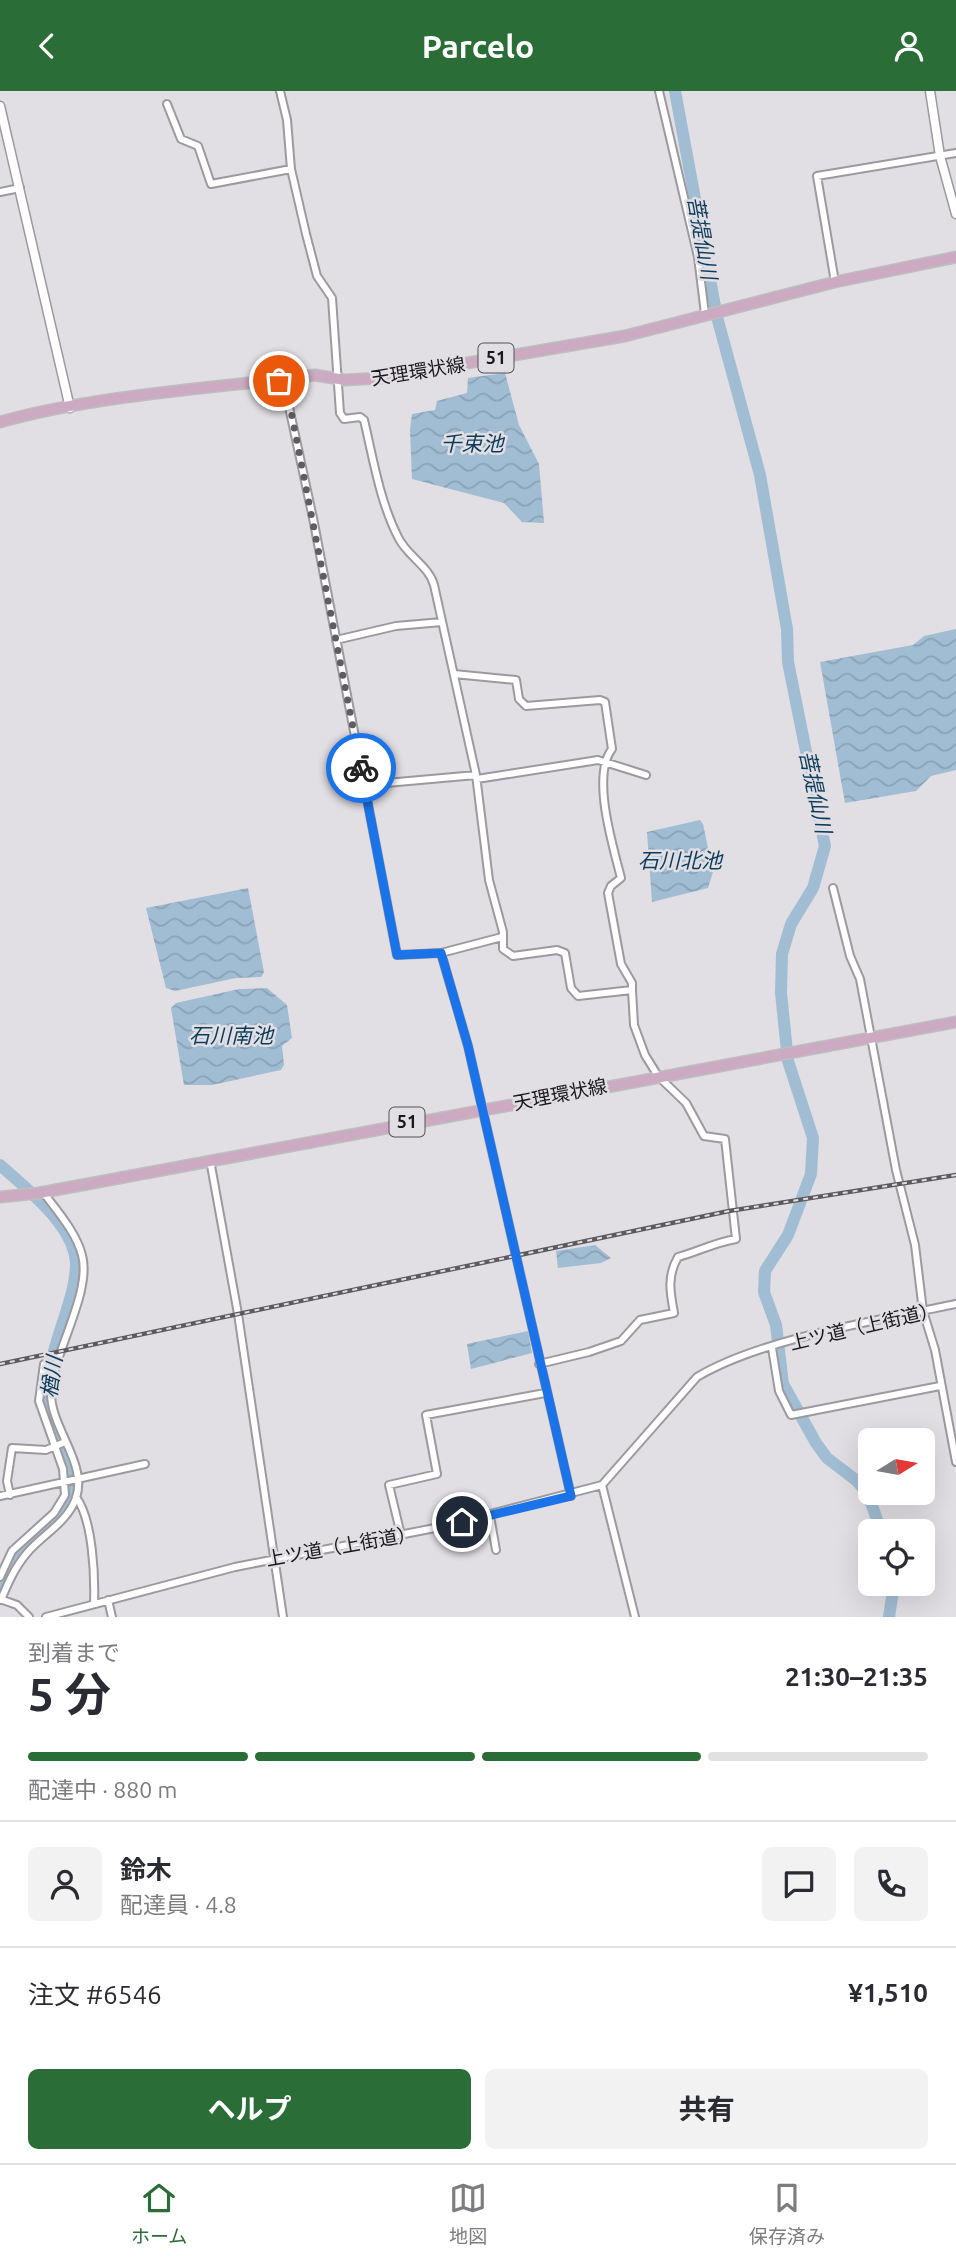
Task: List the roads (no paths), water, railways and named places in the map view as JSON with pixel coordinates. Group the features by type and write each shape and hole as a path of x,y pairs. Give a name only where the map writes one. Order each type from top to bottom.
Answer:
{"main road":[{"name":"天理環状線","path":"0,422 70,408 275,380 284,384 290,378 380,378 538,352 625,336 835,282 956,257"},
{"name":"天理環状線","path":"0,1196 41,1192 956,1022"}],"street":[{"path":"280,91 287,120 292,169 317,276 332,298 340,413 344,419 360,417 364,420 393,527 413,559 432,576 476,777 489,880 503,949 513,956 557,950 565,953 571,988 578,996 632,990"},
{"path":"659,91 698,257 706,314"},
{"path":"930,91 940,156 956,214"},
{"path":"167,104 181,139 198,146 211,184 292,169"},
{"path":"0,106 70,408"},
{"path":"835,282 817,176 956,153"},
{"path":"0,192 20,188"},
{"path":"284,384 397,955 441,953 502,937"},
{"path":"336,640 396,627 442,622"},
{"path":"454,674 516,680 519,699 526,706 600,700 605,702 612,749 604,760 607,811 621,878 611,886 608,893 621,964 632,983 637,1036 658,1076 686,1103 704,1136 725,1139 736,1239 710,1244 703,1251 678,1257 671,1270 669,1290 674,1313 640,1320 621,1341 589,1353 539,1364"},
{"path":"364,785 476,777 604,760 636,774 646,775"},
{"path":"833,888 849,956 860,979 896,1170 915,1245 923,1311 935,1350 940,1386 953,1432 956,1462"},
{"path":"441,953 468,1046 545,1392 571,1496"},
{"path":"210,1160 237,1314 283,1617"},
{"path":"29,1617 17,1605 1,1600 11,1576 27,1552 62,1522 76,1497 77,1477 53,1404 56,1367 72,1321 83,1258 76,1240 41,1192"},
{"name":"上ツ道（上街道）","path":"46,1617 273,1558 401,1535 571,1496 602,1485 697,1377 772,1347 956,1304"},
{"path":"772,1347 779,1391 791,1415 940,1386"},
{"path":"0,1577 12,1551 61,1503 65,1495 66,1480 39,1401 44,1364 56,1367"},
{"path":"401,1535 389,1485 437,1474 426,1415 545,1392"},
{"path":"10,1495 7,1482 12,1448 54,1447 65,1443"},
{"path":"0,1496 145,1464"},
{"path":"602,1485 635,1617"},
{"path":"76,1497 83,1506 94,1572 94,1604"},
{"path":"490,1516 496,1550"},
{"path":"108,1600 112,1617"}],"water":[{"name":"千束池","path":"505,373 519,425 539,464 544,523 522,522 504,503 412,479 412,414 435,410 437,401 467,393 468,378"},
{"path":"956,629 956,770 931,776 916,791 845,803 820,662 913,645 924,636"},
{"name":"石川北池","path":"700,820 713,872 708,888 652,902 647,832"},
{"name":"石川南池","path":"248,888 264,972 261,977 236,978 175,991 166,988 146,908"},
{"name":"石川南池","path":"267,988 287,1005 292,1038 282,1046 284,1065 281,1070 212,1085 184,1085 171,1008 176,1003 239,989"},
{"path":"595,1245 611,1258 601,1263 558,1268 556,1251"},
{"path":"528,1331 532,1353 471,1369 467,1344"}],"waterway":[{"name":"菩提仙川","path":"675,91 717,317 760,475 787,629 788,662 825,846 813,888 791,924 782,954 781,993 788,1061 813,1138 811,1174 788,1235 765,1271 764,1292 776,1325 783,1384 827,1458 857,1481 868,1494 877,1519"},
{"name":"楢川","path":"0,1165 59,1222 74,1250 76,1264 72,1293 45,1391 51,1421 68,1459 73,1483 71,1493 61,1511 18,1550 0,1589"},
{"name":"菩提仙川","path":"889,1617 892,1596"}],"railway":[{"path":"0,1364 729,1211 956,1175"}]}
